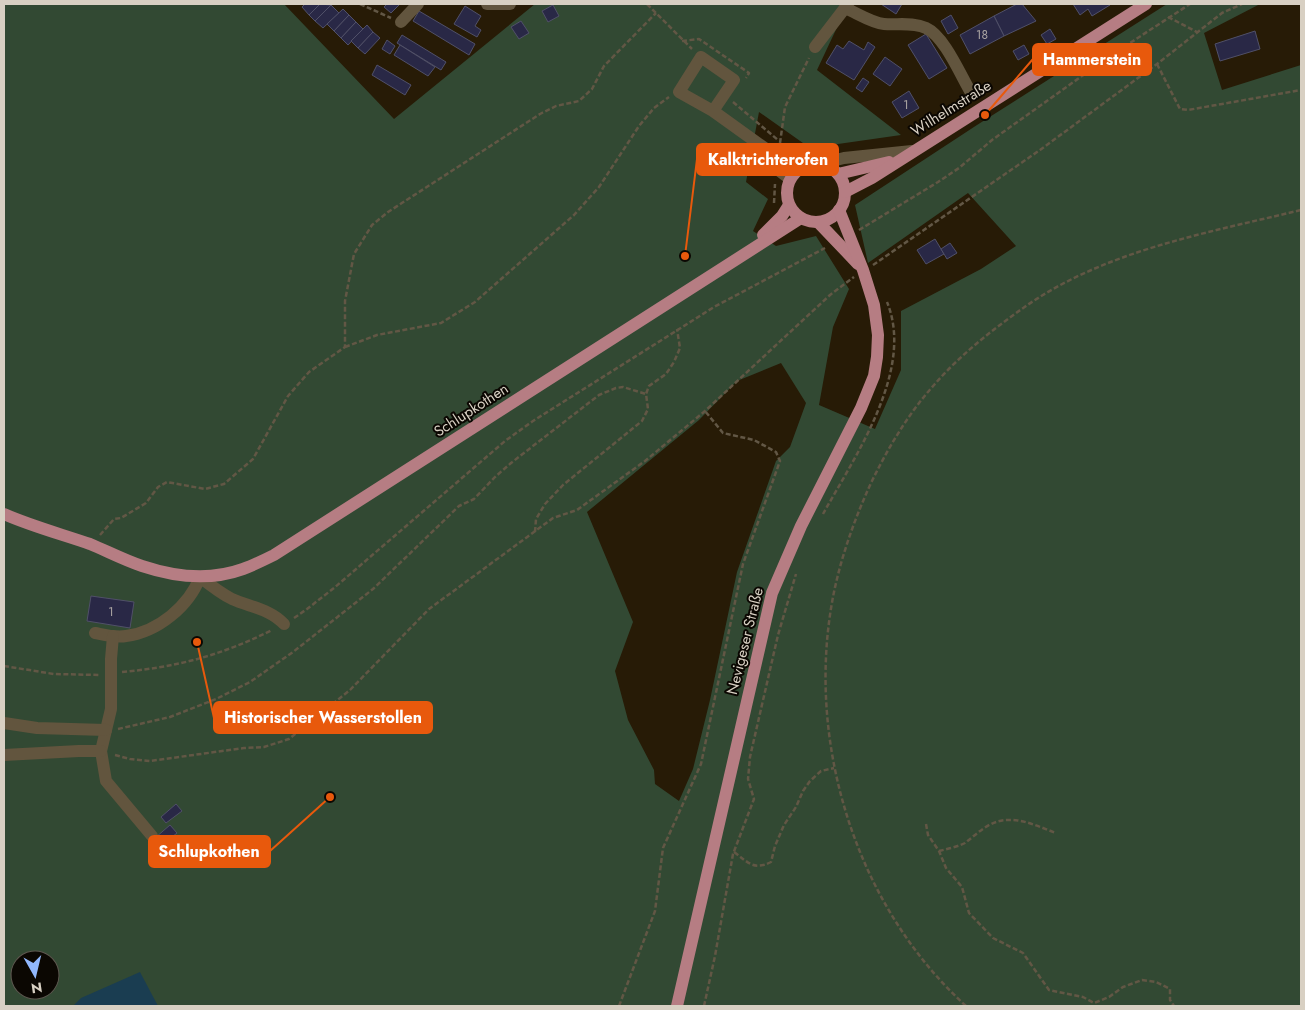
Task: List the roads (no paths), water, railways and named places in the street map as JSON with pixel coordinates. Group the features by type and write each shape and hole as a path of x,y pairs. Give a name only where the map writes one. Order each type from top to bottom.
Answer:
{"main road":[{"name":"Wilhelmstraße","path":"845,192 872,178 899,159 1146,4"},
{"name":"Wilhelmstraße","path":"838,174 899,159"},
{"path":"818,160 838,174 845,192 840,213 822,225 800,218 789,205 787,196 794,174 818,160"},
{"name":"Schlupkothen","path":"750,249 782,216 789,205"},
{"name":"Nevigeser Straße","path":"840,213 852,252"},
{"name":"Schlupkothen","path":"4,514 91,545 142,566 175,574 200,577 242,569 274,555 800,218"},
{"name":"Nevigeser Straße","path":"677,1006 772,593 801,526 861,408 874,376 878,335 868,268 822,225"}],"street":[{"path":"400,22 418,4"},
{"path":"487,4 510,4"},
{"path":"815,47 846,6 882,24 904,23 926,28 939,38 947,49 970,90"},
{"path":"713,111 734,80 701,57 679,92 713,111 766,149 794,174"},
{"path":"818,160 912,151"},
{"path":"95,633 113,636 135,634 160,623 189,598 195,590 200,577 222,594 277,616 284,624"},
{"path":"113,636 111,709 101,751 106,781 152,836"},
{"path":"4,723 37,728 106,730"},
{"path":"4,755 79,750 101,751"}],"water":[{"path":"140,972 158,1006 73,1006 81,998"}],"place":[{"name":"Hammerstein","path":"985,115"},
{"name":"Kalktrichterofen","path":"685,256"},
{"name":"Historischer Wasserstollen","path":"197,642"},
{"name":"Schlupkothen","path":"330,797"}]}
